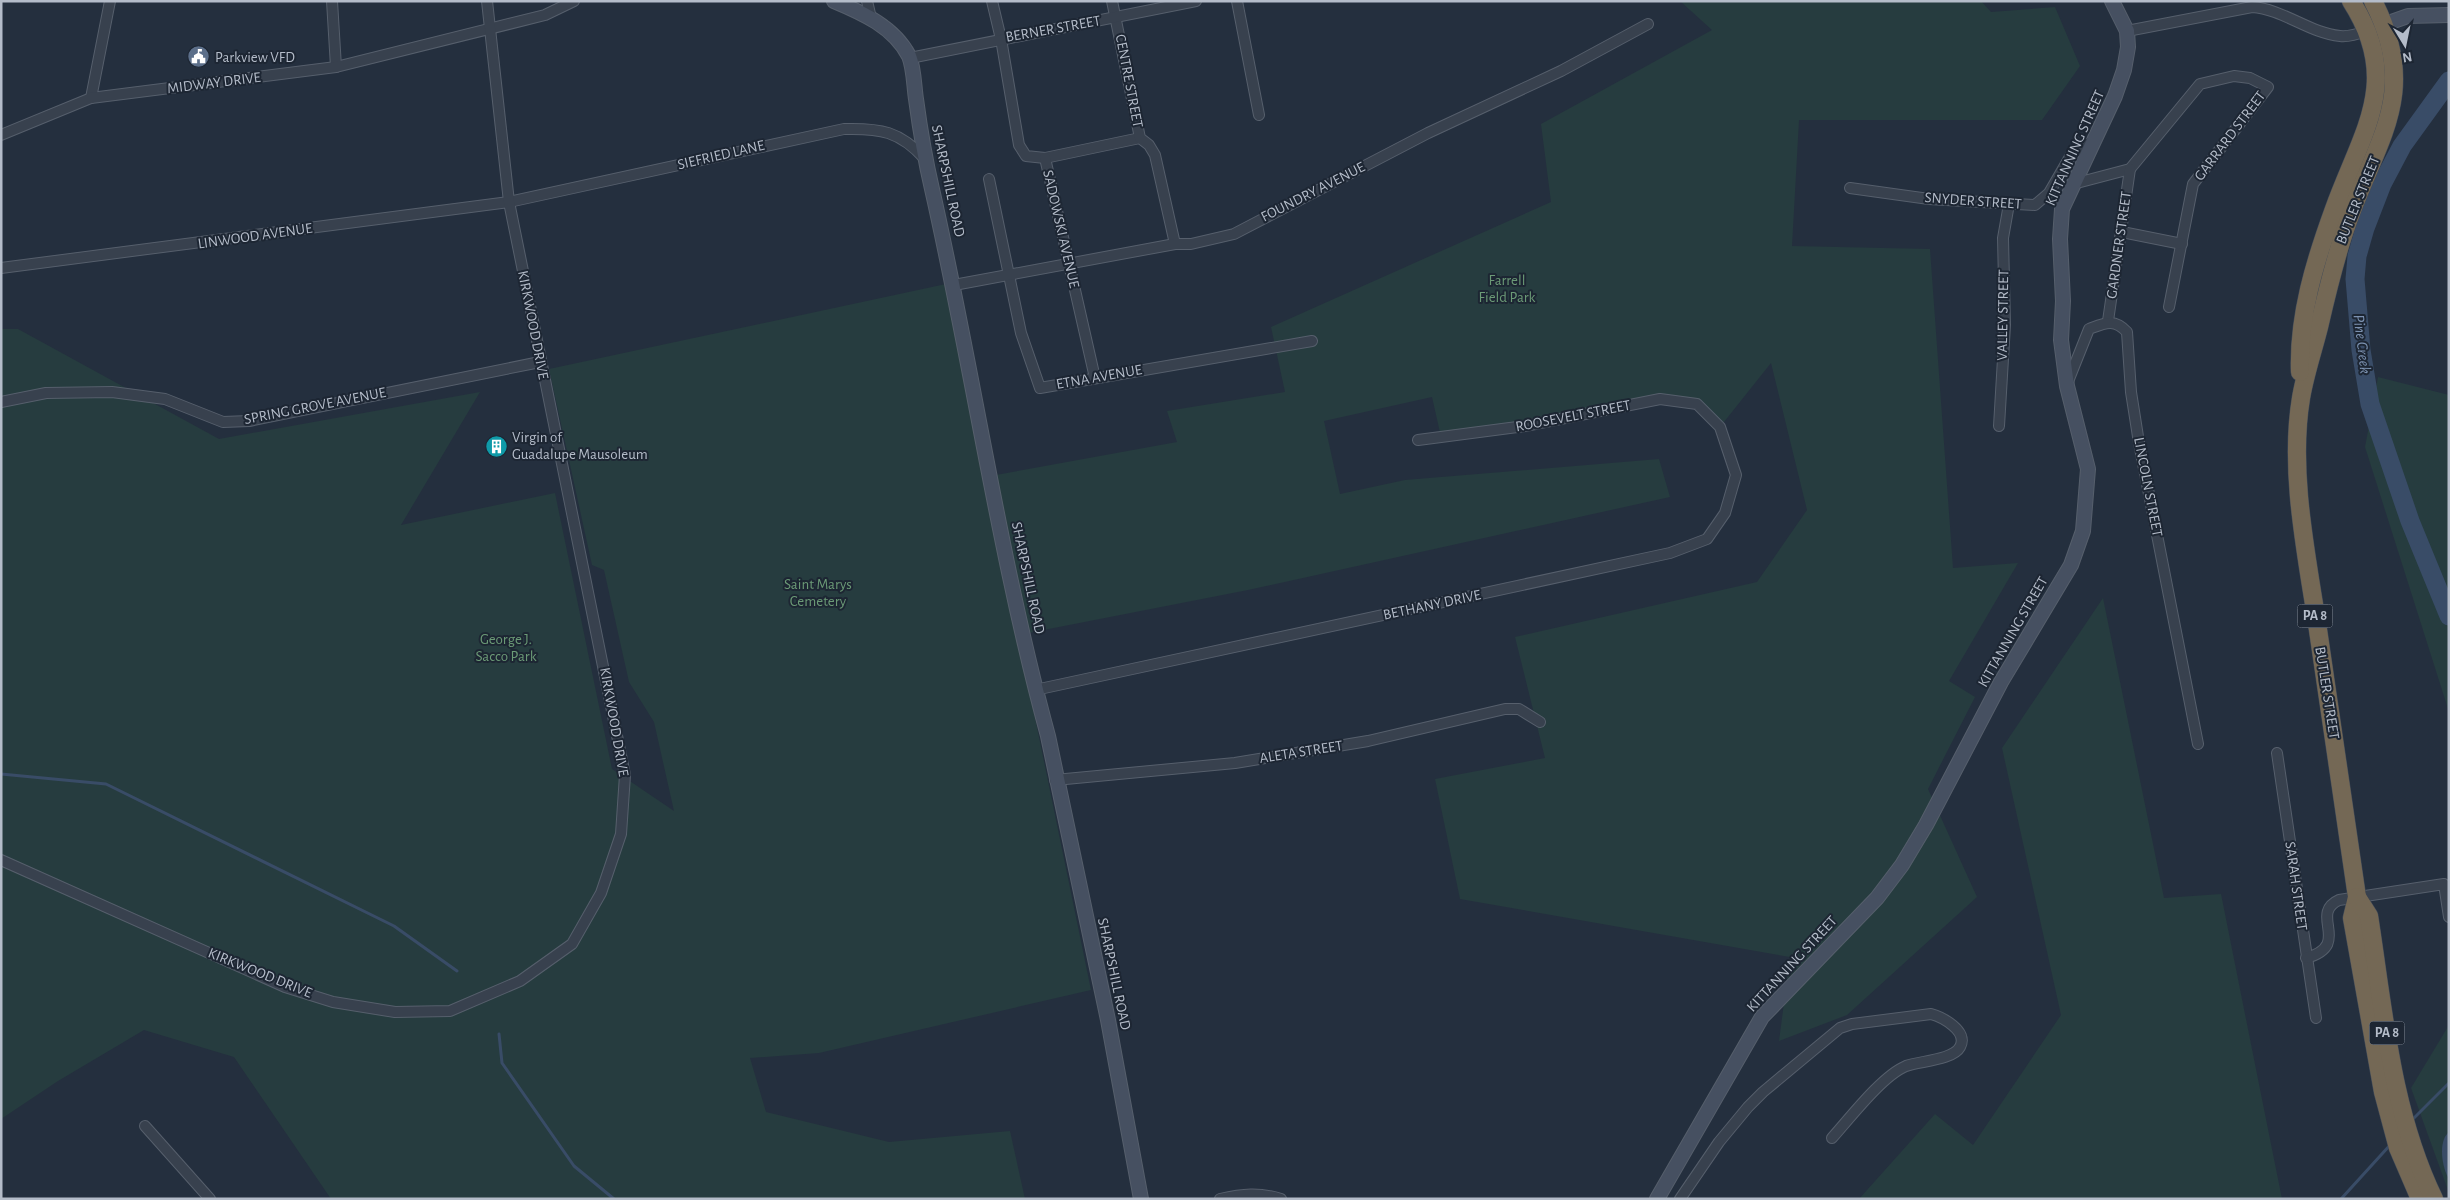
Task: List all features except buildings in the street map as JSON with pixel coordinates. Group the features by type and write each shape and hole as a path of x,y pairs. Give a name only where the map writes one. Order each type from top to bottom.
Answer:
{"highway":[{"name":"BUTLER STREET","path":"2351,1 2366,31 2375,65 2376,90 2373,110 2333,210 2307,298 2300,340 2299,468 2303,529 2357,897 2352,918 2393,1107 2420,1199"},
{"name":"BUTLER STREET","path":"2300,400 2337,254 2352,211 2384,136 2392,110 2394,91 2393,64 2384,24 2373,1"},
{"name":"BUTLER STREET","path":"2409,1159 2434,1199"}],"street":[{"path":"91,98 110,1"},
{"path":"332,1 336,67"},
{"name":"KIRKWOOD DRIVE","path":"1,860 285,987 333,1002 395,1012 450,1010 520,981 572,944 601,892 621,834 625,776 509,202 488,1"},
{"name":"MIDWAY DRIVE","path":"1,135 91,98 336,67 545,15 574,1"},
{"name":"SHARPSHILL ROAD","path":"834,1 871,18 895,35 910,58 925,159 954,285 1035,690 1048,736 1055,780 1108,1020 1142,1199"},
{"path":"866,1 871,18"},
{"path":"992,1 1001,39"},
{"name":"CENTRE STREET","path":"1112,1 1140,138 1149,145 1155,155 1174,244"},
{"name":"BERNER STREET","path":"910,58 1196,1"},
{"path":"1237,1 1259,115"},
{"name":"KITTANNING STREET","path":"1656,1199 1762,1017 1877,898 1902,865 1926,825 2001,682 2071,565 2083,531 2088,469 2066,386 2060,340 2063,301 2060,239 2062,209 2122,77 2127,56 2127,31 2112,1"},
{"path":"2127,31 2252,6 2272,11 2339,36 2366,31 2418,15 2449,15"},
{"name":"FOUNDRY AVENUE","path":"954,285 1068,262 1174,244 1192,244 1234,234 1428,133 1561,71 1648,24"},
{"name":"SADOWSKI AVENUE","path":"1001,39 1019,145 1026,156 1045,158 1095,378"},
{"name":"GARRARD STREET","path":"2130,169 2200,84 2234,76 2250,78 2268,87 2193,184 2169,307"},
{"name":"SIEFRIED LANE","path":"509,202 844,129 872,128 896,135 912,144 925,159"},
{"path":"1045,158 1140,138"},
{"name":"SNYDER STREET","path":"1850,188 1929,199 2035,205 2049,193 2071,156 2095,139"},
{"path":"2073,184 2130,169"},
{"name":"GARDNER STREET","path":"2108,321 2130,169"},
{"name":"ETNA AVENUE","path":"989,179 1021,334 1040,388 1312,341"},
{"name":"LINWOOD AVENUE","path":"1,268 509,202"},
{"name":"VALLEY STREET","path":"1999,426 2005,325 2003,238 2009,204"},
{"path":"2122,232 2182,244"},
{"path":"2066,386 2089,329 2108,321"},
{"name":"LINCOLN STREET","path":"2108,321 2120,324 2127,332 2131,392 2139,443 2198,744"},
{"name":"SPRING GROVE AVENUE","path":"1,402 46,393 112,392 164,399 223,422 249,421 540,362"},
{"name":"ROOSEVELT STREET","path":"1418,440 1525,426 1660,400 1697,404 1720,427"},
{"name":"BETHANY DRIVE","path":"1035,690 1670,553 1707,539 1724,513 1736,475 1720,427"},
{"name":"ALETA STREET","path":"1055,780 1235,763 1368,741 1505,710 1518,709 1540,722"},
{"name":"SARAH STREET","path":"2277,754 2316,1018"},
{"path":"2306,958 2320,953 2328,946 2327,912 2331,905 2339,900 2444,884 2449,917"},
{"path":"1680,1199 1719,1142 1762,1092 1840,1028 1875,1020 1931,1014 1943,1018 1952,1024 1962,1041 1960,1048 1951,1055 1906,1066 1895,1073 1865,1101 1832,1138"},
{"path":"145,1126 210,1199"},
{"path":"1220,1199 1252,1193 1267,1194 1281,1199"}],"green space":[{"path":"1680,1 1981,1 1991,12 2055,7 2080,66 2042,120 1799,120 1792,246 1930,249 1953,568 2018,563 1949,681 1975,697 1928,789 1977,897 1847,1015 1779,1041 1790,957 1460,899 1435,779 1545,758 1515,637 1757,582 1807,510 1771,363 1720,427 1697,404 1660,399 1441,437 1432,397 1324,421 1340,494 1405,480 1659,459 1670,497 1248,590 1018,635 1091,990 819,1053 750,1058 766,1112 889,1142 1010,1131 1025,1199 331,1199 234,1057 144,1030 58,1081 1,1119 1,329 18,329 219,439 480,392 401,525 555,493 612,769 674,811 654,722 629,682 604,570 592,565 549,369 946,284 985,477 1177,442 1167,411 1285,392 1271,327 1551,202 1541,124 1712,30"},
{"path":"2378,377 2449,395 2449,712 2365,447"},
{"path":"2103,598 2164,898 2221,894 2282,1199 1859,1199 1935,1114 1973,1145 2061,1015 2002,748"},
{"path":"2449,1025 2449,1193 2411,1088"}],"water":[{"path":"2448,1133 2449,1179 2444,1168 2442,1155 2443,1142"}],"waterway":[{"name":"Pine Creek","path":"2449,81 2402,146 2382,184 2365,228 2357,256 2355,279 2361,350 2370,404 2410,521 2449,616"},
{"path":"1,774 106,784 394,926 457,971"},
{"path":"499,1034 502,1063 574,1166 614,1199"},
{"path":"2412,1120 2449,1083"},
{"path":"2341,1199 2391,1144"}],"place":[{"name":"Parkview VFD","path":"199,57"},
{"name":"Virgin of Guadalupe Mausoleum","path":"496,446"}],"park label":[{"name":"Farrell Field Park","path":"1507,288"},
{"name":"Saint Marys Cemetery","path":"818,592"},
{"name":"George J. Sacco Park","path":"506,648"}]}
